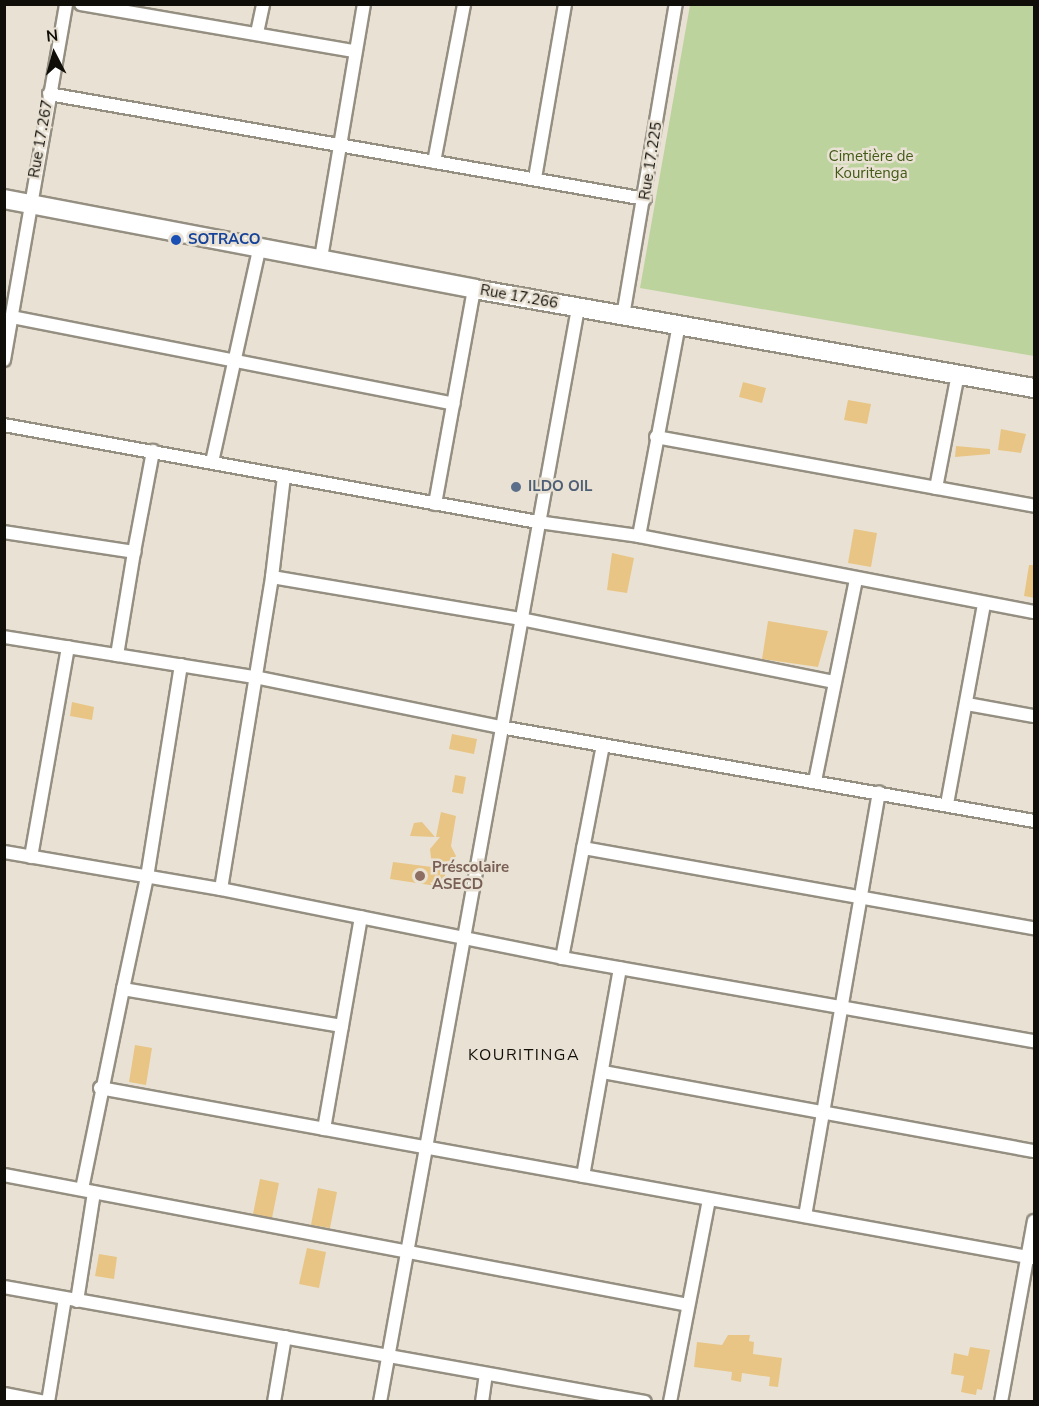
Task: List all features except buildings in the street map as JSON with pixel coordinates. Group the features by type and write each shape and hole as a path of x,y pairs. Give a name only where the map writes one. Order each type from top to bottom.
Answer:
{"main road":[{"name":"Rue 17.266","path":"4,199 260,246 474,289 1035,388"}],"street":[{"name":"Rue 17.267","path":"4,360 66,4"},
{"path":"81,4 354,51"},
{"path":"158,18 160,4"},
{"path":"257,33 263,4"},
{"path":"321,258 354,51 364,4"},
{"path":"434,162 464,4"},
{"path":"535,178 565,4"},
{"name":"Rue 17.225","path":"623,316 645,199 676,4"},
{"path":"49,94 340,148 535,178 645,199"},
{"path":"212,462 260,246"},
{"path":"435,504 474,289"},
{"path":"380,1401 427,1149 500,727 578,308"},
{"path":"12,317 454,404"},
{"path":"639,536 656,437 679,326"},
{"path":"936,488 958,374"},
{"path":"4,424 435,504 538,522 639,536 1035,612"},
{"path":"656,437 1035,506"},
{"path":"117,655 153,451"},
{"path":"221,889 272,577 284,476"},
{"path":"4,532 134,552"},
{"path":"272,577 521,619 834,682"},
{"path":"815,781 856,579"},
{"path":"947,804 984,604"},
{"path":"4,637 255,677 500,727 1035,821"},
{"path":"31,857 69,647"},
{"path":"4,1394 47,1401 71,1300 88,1190 100,1088 147,878 181,665"},
{"path":"967,704 1035,716"},
{"path":"562,958 603,746"},
{"path":"805,1216 879,792"},
{"path":"583,848 1035,928"},
{"path":"4,852 221,889 562,958 1035,1041"},
{"path":"324,1129 361,917"},
{"path":"583,1176 620,968"},
{"path":"123,989 342,1026"},
{"path":"603,1072 1035,1151"},
{"path":"100,1088 1031,1258"},
{"path":"4,1175 408,1254 688,1305"},
{"path":"670,1401 709,1200"},
{"path":"1001,1401 1031,1258 1035,1221"},
{"path":"4,1287 645,1401"},
{"path":"274,1401 285,1337"},
{"path":"482,1401 486,1374"}],"green space":[{"name":"Cimetière de Kouritenga","path":"690,5 1034,5 1034,356 640,288"}],"place":[{"name":"SOTRACO","path":"176,240"},
{"name":"ILDO OIL","path":"516,487"},
{"name":"Préscolaire ASECD","path":"420,876"}],"district":[{"name":"KOURITINGA","path":"524,1055"}]}
